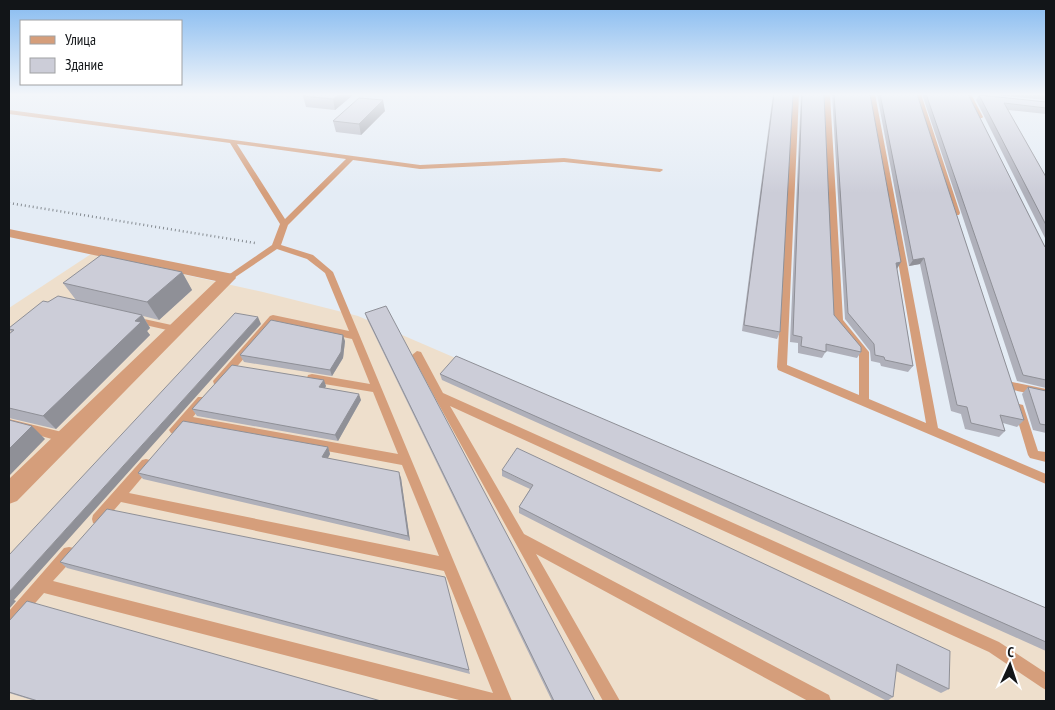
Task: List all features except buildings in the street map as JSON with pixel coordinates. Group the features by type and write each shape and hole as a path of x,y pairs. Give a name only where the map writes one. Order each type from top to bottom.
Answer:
{"street":[{"path":"9,234 228,278"},
{"path":"9,494 228,278"}],"lane":[{"path":"121,127 420,167 564,160 660,170"},
{"path":"794,127 782,367 1044,478"},
{"path":"829,127 838,321 864,352 864,402"},
{"path":"878,127 933,430"},
{"path":"929,127 960,226"},
{"path":"232,142 284,224"},
{"path":"228,278 276,246 284,224 351,158"},
{"path":"276,246 310,257 328,272 378,389 504,701"},
{"path":"129,318 176,329"},
{"path":"164,443 237,366 273,318 356,336"},
{"path":"417,355 612,701"},
{"path":"300,376 378,389"},
{"path":"1044,478 1040,456 1013,390 1046,393"},
{"path":"439,396 994,647 1046,682"},
{"path":"184,420 407,461"},
{"path":"9,423 66,438"},
{"path":"93,525 151,458"},
{"path":"118,496 449,565"},
{"path":"520,539 823,701"},
{"path":"9,622 80,540"},
{"path":"41,584 493,701"}],"path":[{"path":"9,203 276,246"}],"shaded area":[{"path":"91,254 263,292 358,316 1046,613 1046,701 9,701 9,308"}]}
